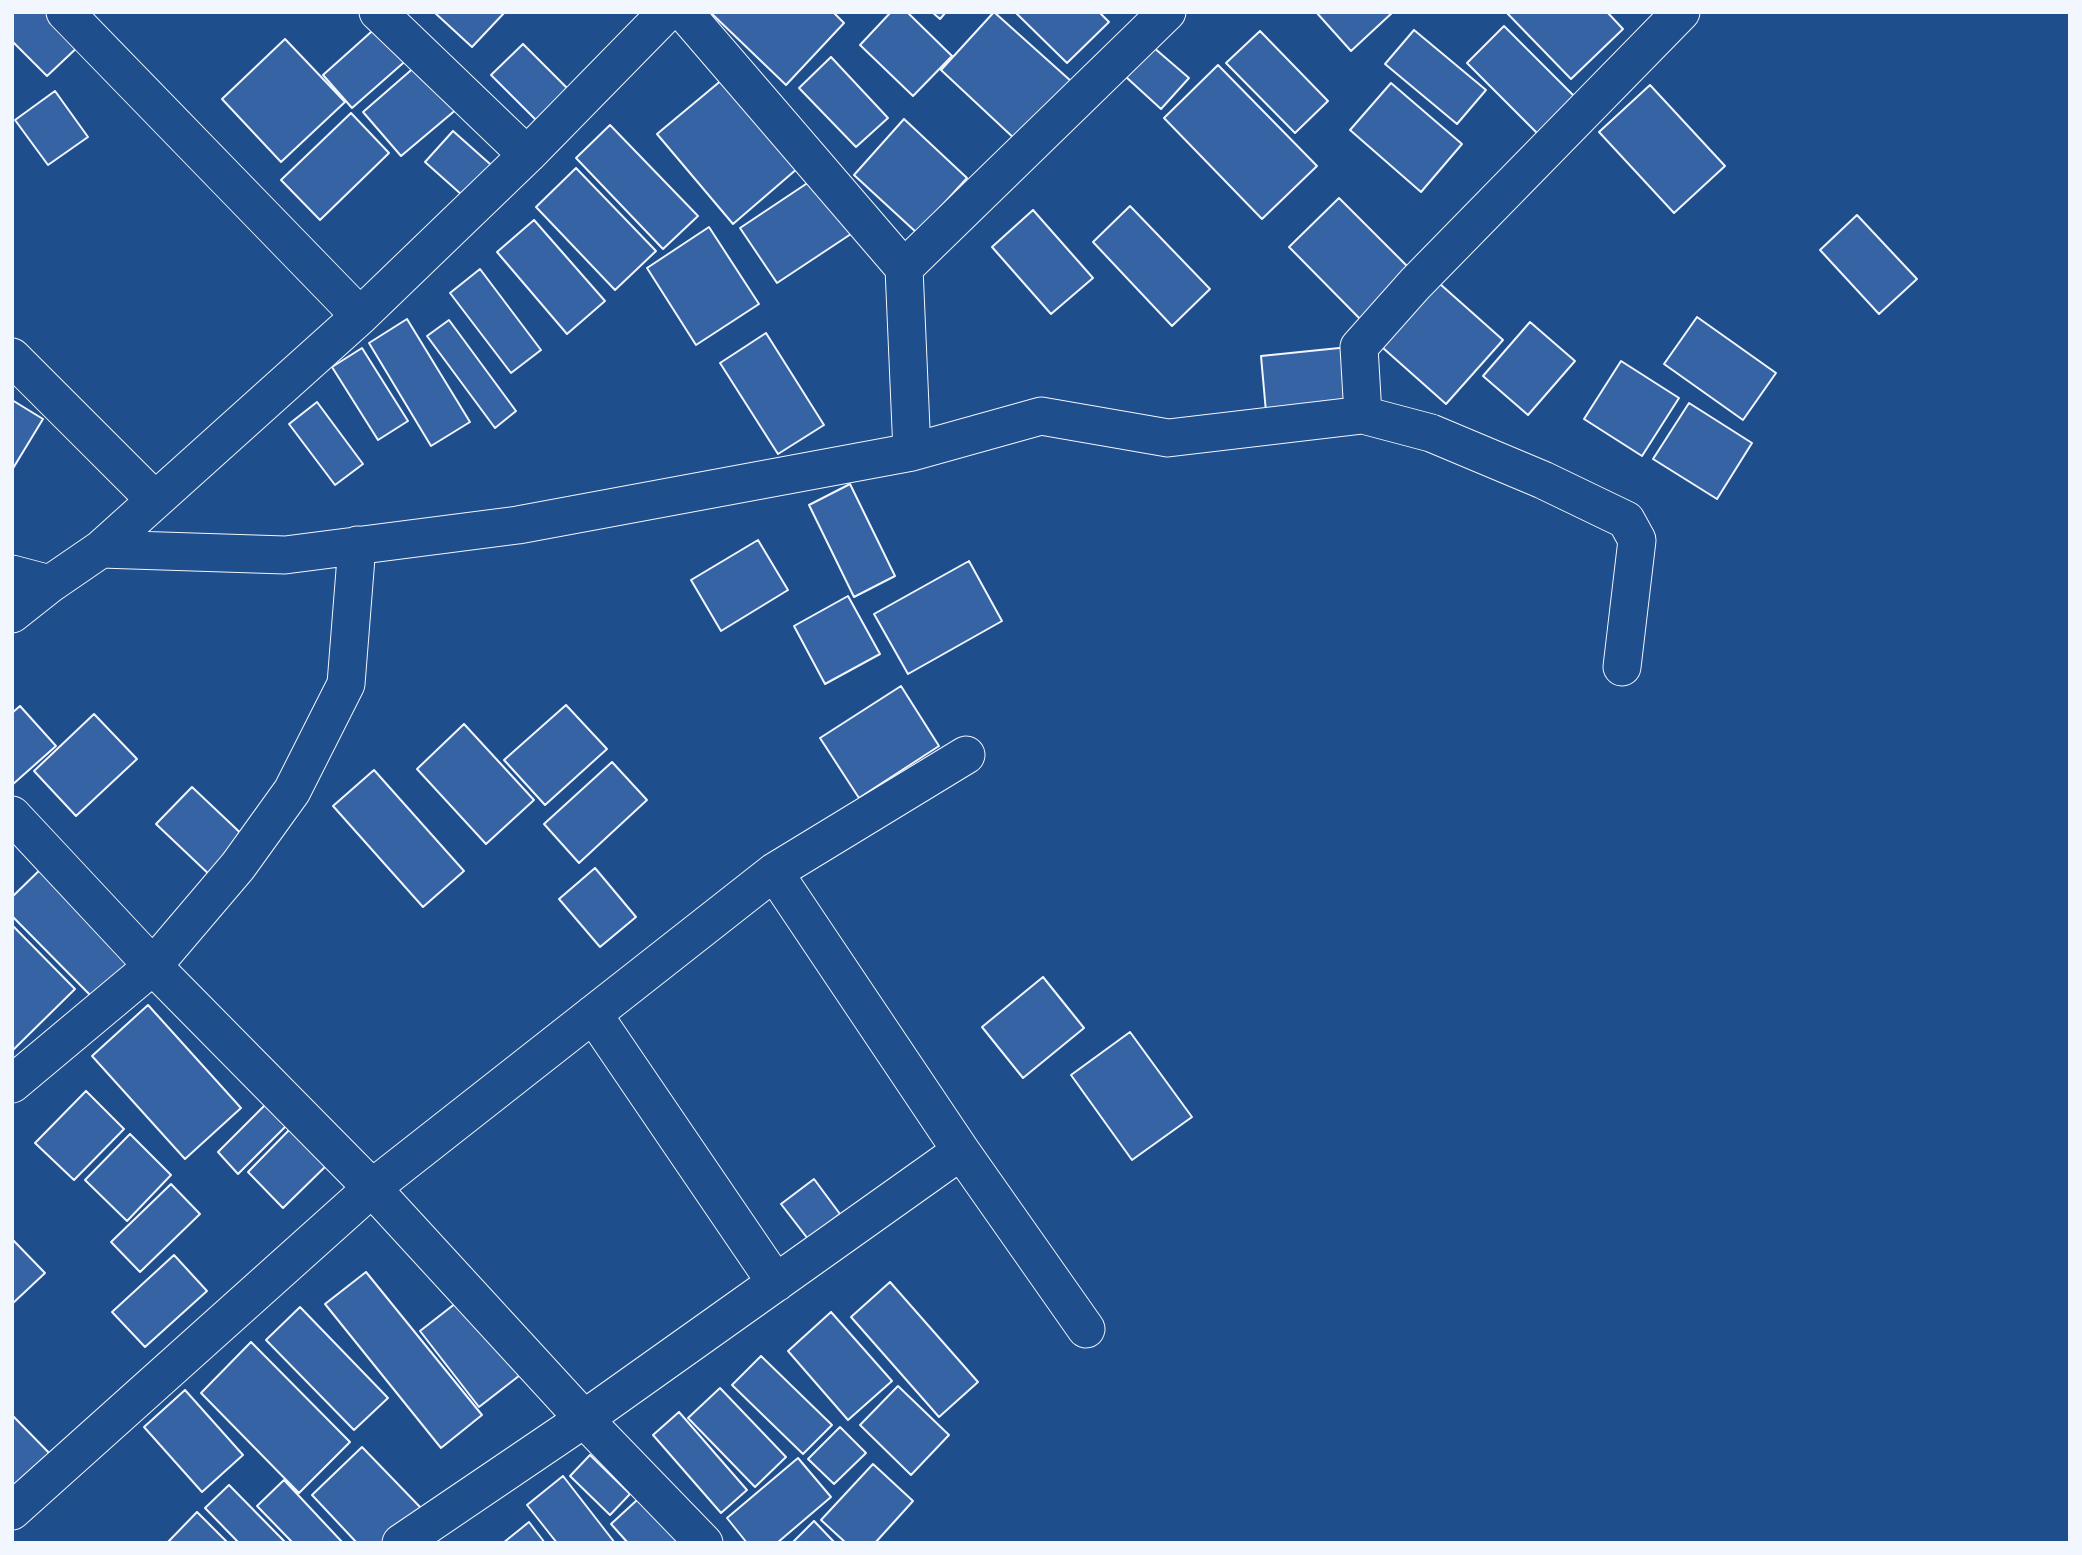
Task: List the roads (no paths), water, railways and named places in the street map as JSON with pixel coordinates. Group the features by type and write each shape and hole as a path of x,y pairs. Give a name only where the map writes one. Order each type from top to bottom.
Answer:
{"street":[{"path":"65,12 360,316"},
{"path":"378,12 527,155"},
{"path":"12,614 100,549 360,316 527,155 667,12"},
{"path":"684,12 904,268 912,452"},
{"path":"904,268 1167,12"},
{"path":"1363,415 1359,346 1415,284 1681,12"},
{"path":"12,357 155,500"},
{"path":"100,549 285,555 518,525 912,452 1041,416 1168,438 1363,415 1431,433 1543,480 1626,520 1637,540 1622,667"},
{"path":"12,1084 153,966 238,866 292,791 346,684 357,545"},
{"path":"12,574 50,584"},
{"path":"12,1511 372,1188 774,872 965,755"},
{"path":"12,814 153,966 372,1188 584,1419 704,1543"},
{"path":"774,872 961,1151 1086,1329"},
{"path":"593,1014 776,1283"},
{"path":"401,1543 584,1419 961,1151"}]}
